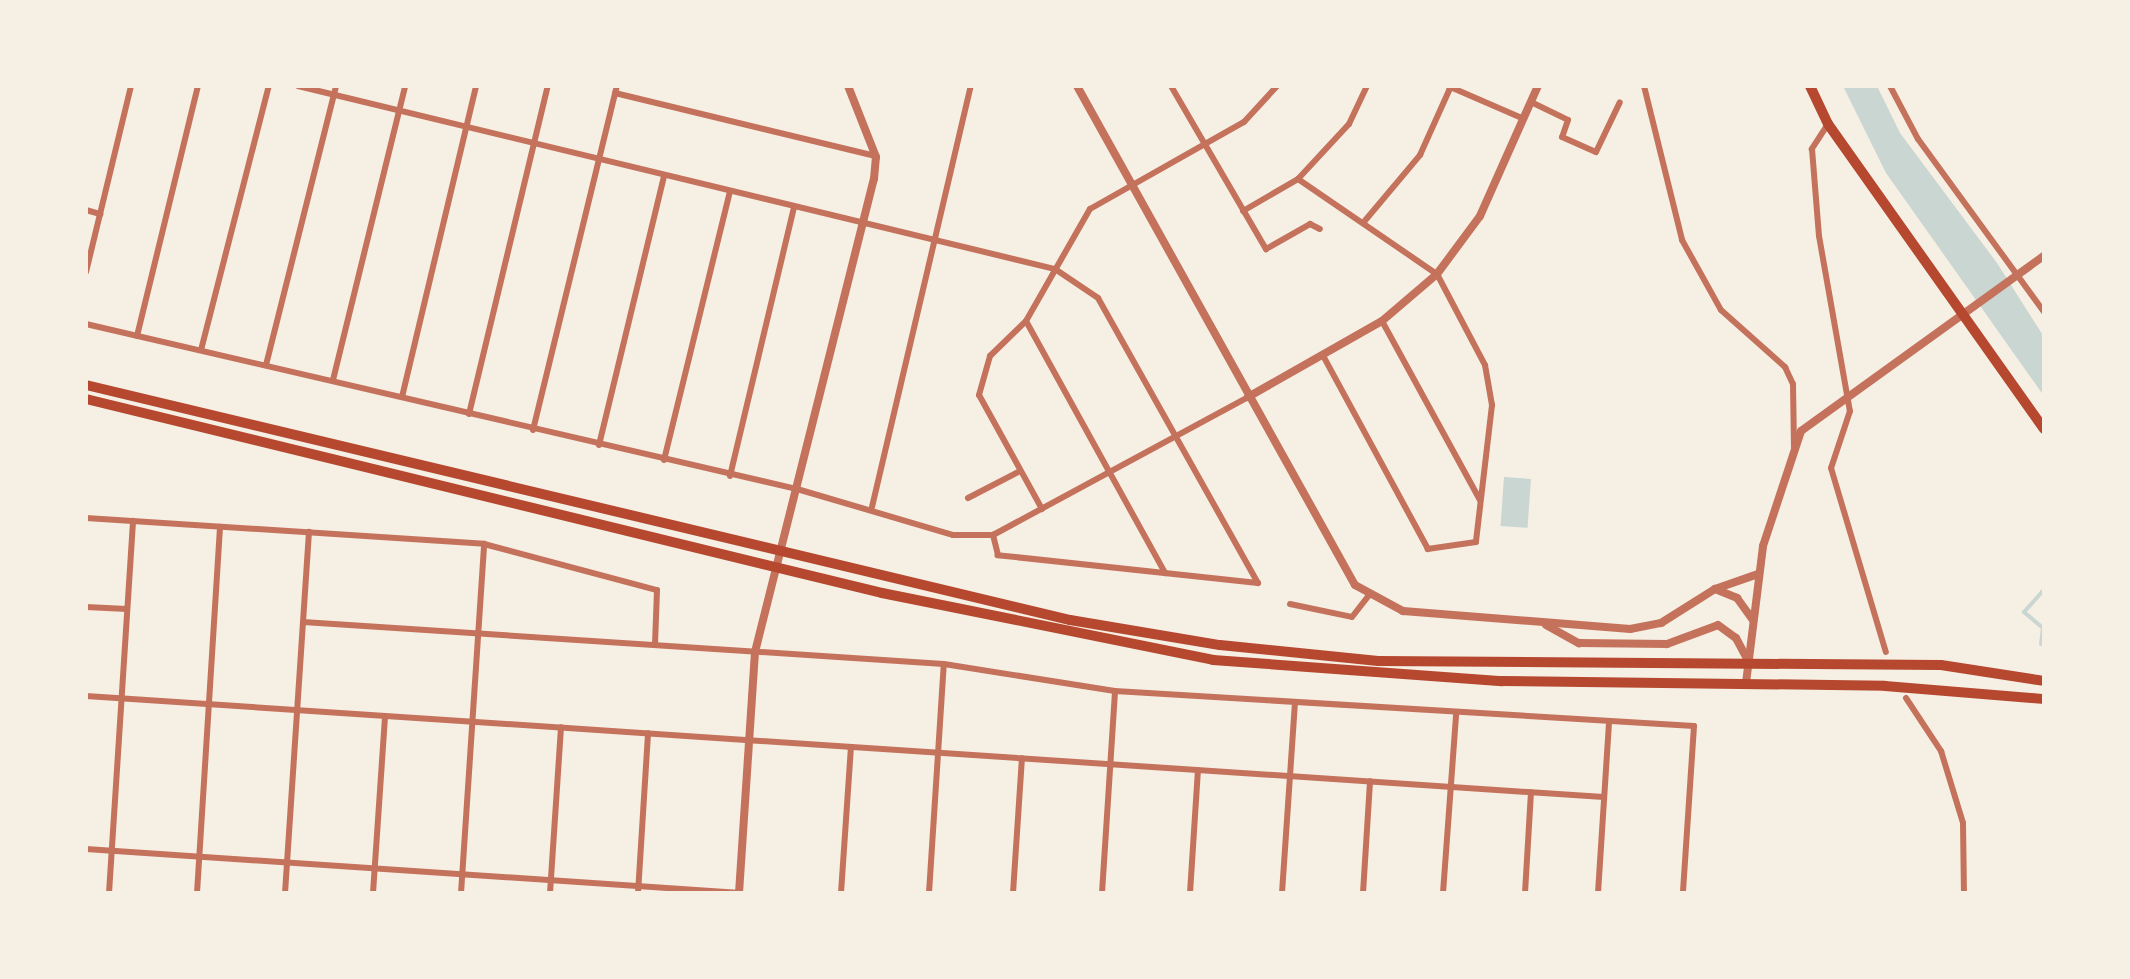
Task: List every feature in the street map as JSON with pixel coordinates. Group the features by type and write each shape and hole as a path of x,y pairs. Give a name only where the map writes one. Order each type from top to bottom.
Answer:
{"main road":[{"path":"1810,86 1828,124 2044,429"},
{"path":"86,385 1070,620 1220,645 1378,661 1748,661 1941,665 2044,681"},
{"path":"86,399 882,593 1213,660 1502,681 1746,683 2044,699"}],"street":[{"path":"86,272 131,86"},
{"path":"137,336 198,86"},
{"path":"201,350 269,86"},
{"path":"298,86 1055,269 1098,298 1258,583 998,555 993,535"},
{"path":"266,365 336,86"},
{"path":"333,380 405,86"},
{"path":"402,397 476,86"},
{"path":"469,414 548,86"},
{"path":"86,849 550,880 638,890 740,893 755,652 876,157 848,86"},
{"path":"872,507 971,86"},
{"path":"1077,86 1345,573 1369,595 1403,611 1546,625 1630,629 1661,623 1715,589 1758,574"},
{"path":"1171,86 1266,249 1310,224 1320,229"},
{"path":"1042,509 979,395 990,356 1026,321 1090,209 1244,122 1277,86"},
{"path":"1243,211 1298,179 1349,124 1367,86"},
{"path":"1363,223 1420,155 1450,86 1522,118"},
{"path":"86,324 872,507 883,518 953,535 993,535 1382,321 1437,274 1480,216 1538,86"},
{"path":"1644,86 1670,208 1701,278 1793,384 1794,448"},
{"path":"1890,86 1918,139 2044,312"},
{"path":"533,430 616,89 876,157"},
{"path":"1531,102 1568,120 1562,137 1596,152 1620,102"},
{"path":"1828,124 1812,149 1819,236 1849,391 1831,468 1886,652"},
{"path":"599,445 664,176"},
{"path":"1298,179 1437,274 1492,385 1476,542 1428,549 1323,356"},
{"path":"664,460 730,191"},
{"path":"730,476 794,207"},
{"path":"86,210 100,214"},
{"path":"1746,683 1758,574 1801,431 1849,391 2044,256"},
{"path":"1026,321 1165,573"},
{"path":"1382,321 1480,500"},
{"path":"968,498 1020,471"},
{"path":"86,518 484,544 657,590 655,645"},
{"path":"109,893 133,521"},
{"path":"197,893 220,527"},
{"path":"285,893 309,532"},
{"path":"461,893 484,544"},
{"path":"1715,589 1737,598 1753,620"},
{"path":"1290,604 1352,617 1369,595"},
{"path":"86,607 127,609"},
{"path":"303,622 944,664 1115,691 1694,726 1683,893"},
{"path":"1546,625 1593,644 1677,643 1718,625 1736,638 1748,661"},
{"path":"929,893 944,664"},
{"path":"1102,893 1115,691"},
{"path":"86,696 1604,797"},
{"path":"1906,698 1941,751 1963,823 1964,893"},
{"path":"1282,893 1295,702"},
{"path":"1443,893 1456,714"},
{"path":"373,893 385,716"},
{"path":"1598,893 1609,723"},
{"path":"550,893 561,727"},
{"path":"638,890 648,733"},
{"path":"841,893 851,747"},
{"path":"1013,893 1022,758"},
{"path":"1190,893 1198,770"},
{"path":"1363,893 1370,781"},
{"path":"1525,893 1531,792"}],"shaded area":[{"path":"1843,86 1877,86 1900,133 1997,263 2044,337 2044,396 1886,173"},
{"path":"1504,477 1531,479 1528,528 1501,526"}],"waterway":[{"path":"2041,644 2043,628 2024,612 2044,590"}]}
